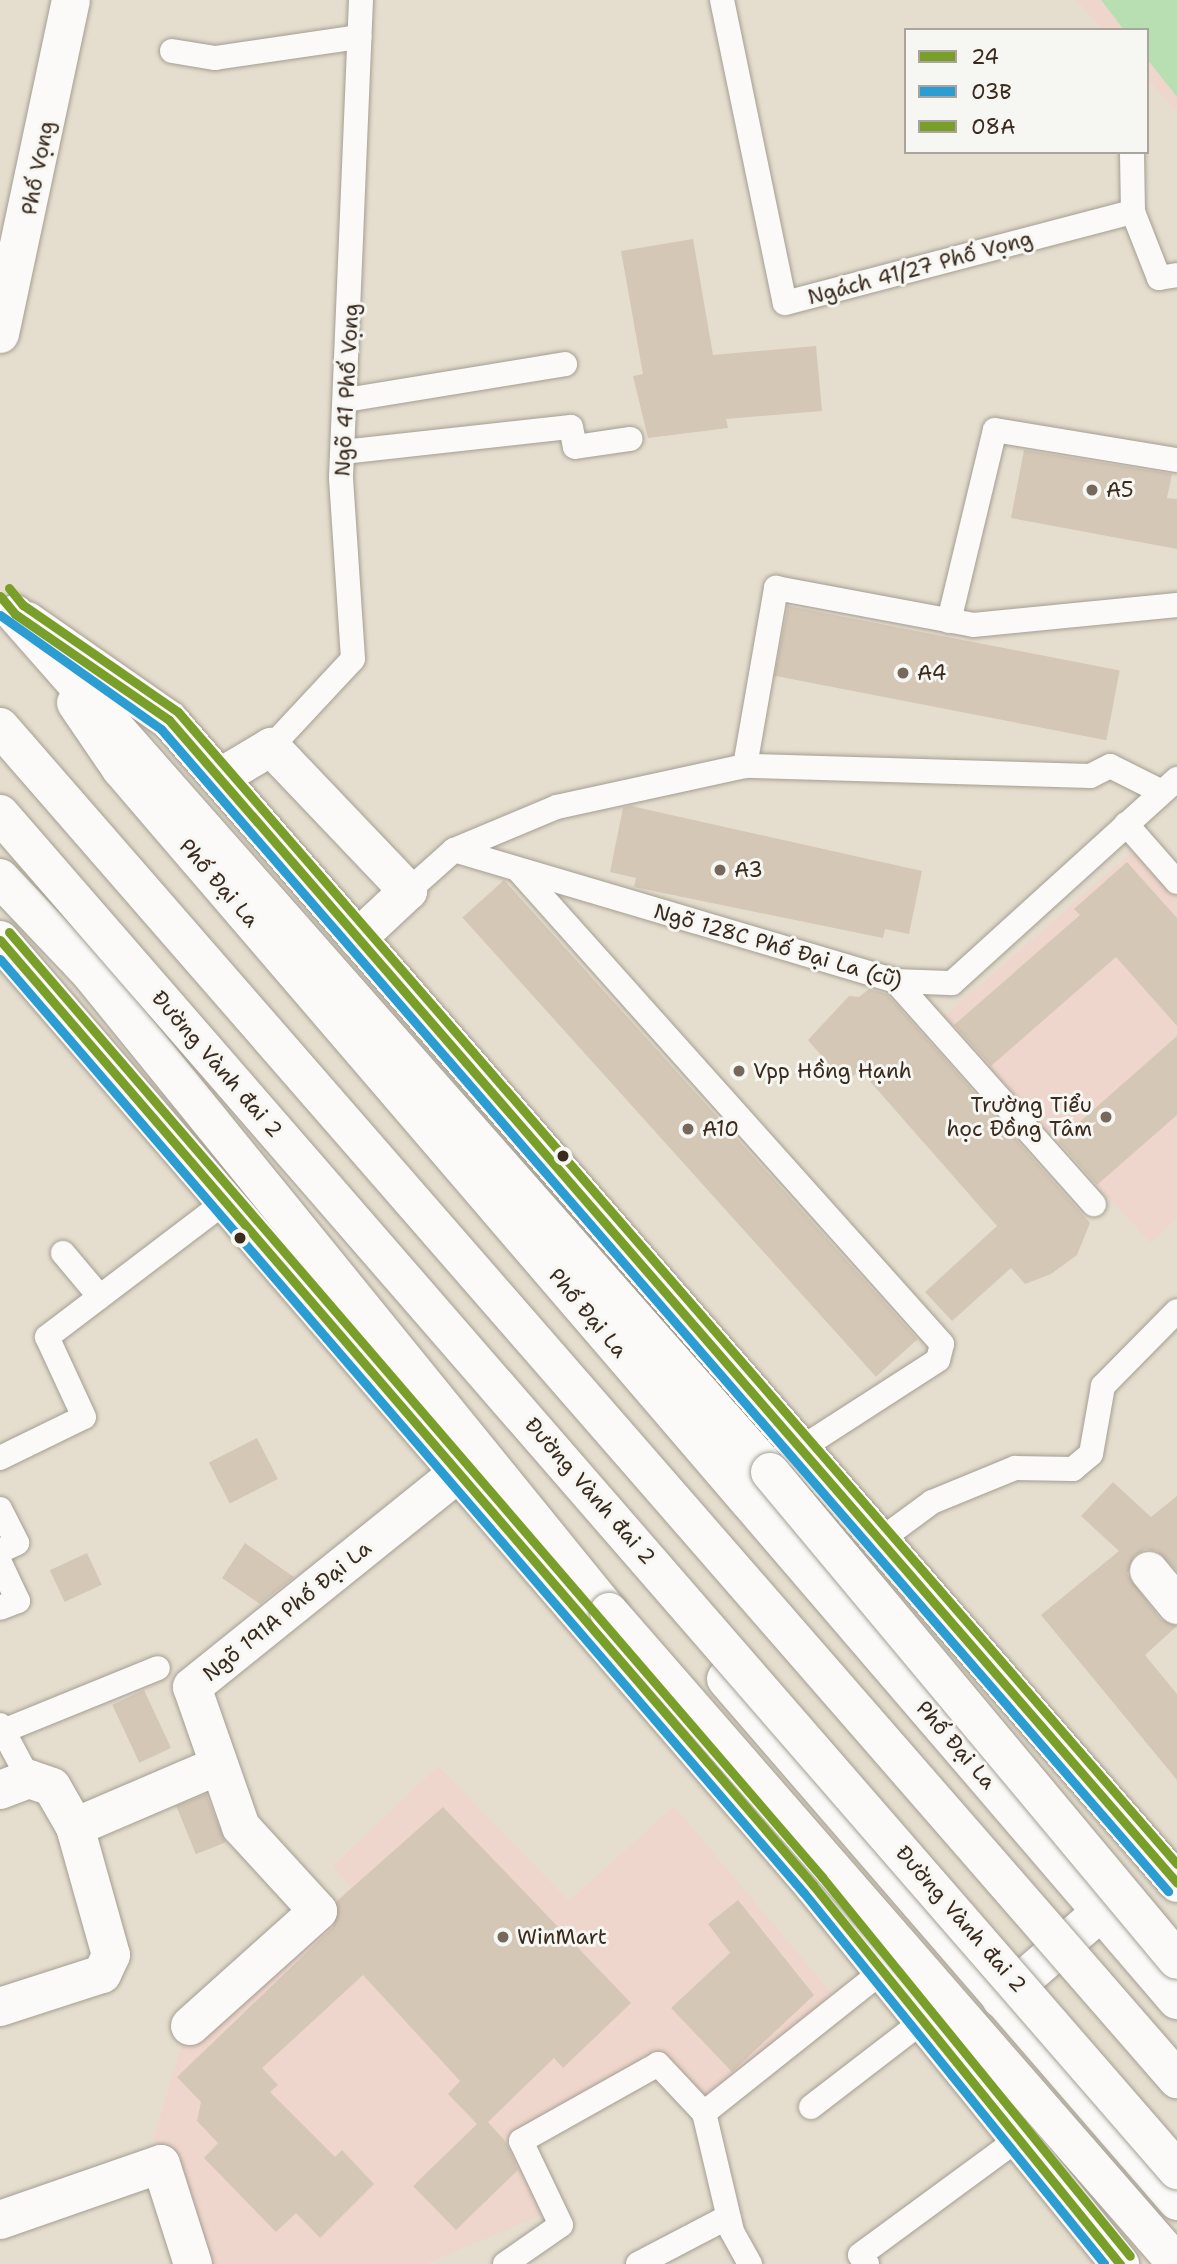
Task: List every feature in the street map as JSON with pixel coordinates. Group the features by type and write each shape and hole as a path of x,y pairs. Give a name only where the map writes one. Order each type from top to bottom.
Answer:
{"main road":[{"name":"Phố Vọng","path":"0,334 71,0"},
{"path":"8,605 169,720 1177,1883"},
{"path":"8,605 770,1472 1177,1960"},
{"name":"Phố Đại La","path":"8,605 121,769 958,1749 1103,1910 1177,2000"},
{"path":"0,727 1177,2079"},
{"path":"219,778 271,747 408,891 358,938"},
{"name":"Đường Vành đai 2","path":"0,814 1177,2169"},
{"path":"0,838 408,1298 878,1860 1177,2201"},
{"path":"0,878 91,974 609,1612 1177,2264"},
{"path":"0,940 884,1970 1120,2264"},
{"name":"Ngõ 191A Phố Đại La","path":"190,2025 318,1911 241,1828 217,1766 192,1687 458,1473"},
{"path":"1149,1572 1177,1605"},
{"path":"958,1749 984,1659"},
{"path":"75,1827 217,1766"},
{"path":"0,2007 110,1965 75,1827 52,1787 15,1784"},
{"path":"785,1853 878,1860"},
{"path":"1002,1999 1103,1910"},
{"path":"0,2220 161,2164 193,2264"}],"lane":[{"name":"Ngõ 41 Phố Vọng","path":"271,747 353,659 343,452 361,0"},
{"name":"Ngách 41/27 Phố Vọng","path":"722,0 785,303 1133,212"},
{"path":"172,51 215,58 359,37"},
{"path":"1132,154 1133,212 1159,278 1177,275"},
{"path":"346,400 565,364"},
{"path":"343,452 571,427 575,447 630,439"},
{"path":"949,621 995,430 1177,460"},
{"path":"745,766 776,588 973,625 1177,605"},
{"path":"408,891 454,850 557,807 745,766 1090,776 1110,766 1170,785"},
{"name":"Ngõ 128C Phố Đại La (cũ)","path":"454,850 520,872 895,981 952,983 1170,785"},
{"path":"1126,824 1177,882"},
{"path":"520,872 942,1344 938,1360 800,1449"},
{"path":"895,981 1094,1204"},
{"path":"0,1458 84,1417 47,1337 225,1202"},
{"path":"63,1253 100,1297"},
{"path":"878,1541 932,1502 1016,1468 1073,1469 1091,1454 1103,1386 1177,1311"},
{"path":"0,1509 17,1543 0,1551"},
{"path":"0,1563 19,1601"},
{"path":"15,1784 1,1728 158,1668"},
{"path":"704,2113 884,1970"},
{"path":"811,2107 924,2020"},
{"path":"506,2264 561,2225 520,2141 658,2064 704,2113 729,2217 750,2264"},
{"path":"867,2264 860,2255 1019,2138"},
{"path":"638,2264 729,2217"}],"shaded area":[{"path":"1076,0 1177,0 1177,112 1149,81 1149,28 1101,28"},
{"name":"Trường Tiểu học Đồng Tâm","path":"1136,849 1177,896 1177,1218 1150,1243 944,1016"},
{"path":"438,1766 569,1901 674,1806 834,1996 709,2102 657,2053 515,2141 549,2212 426,2264 203,2264 154,2137 183,2041 351,1887 333,1866"}],"green space":[{"path":"1101,0 1177,0 1177,97 1149,62 1149,28 1122,28"}],"building":[{"path":"693,239 713,355 816,346 822,411 726,419 728,428 648,438 633,376 643,374 621,251"},
{"name":"A5","path":"1024,450 1172,474 1167,498 1177,499 1177,549 1011,518"},
{"name":"A4","path":"788,606 1120,670 1106,740 774,676"},
{"name":"A3","path":"631,806 922,871 909,934 885,929 883,938 634,887 636,878 610,872 623,808"},
{"path":"1127,862 1177,918 1177,1026 1116,957 991,1066 954,1025 1080,915 1074,909"},
{"name":"A10","path":"504,880 918,1339 876,1377 462,917"},
{"path":"869,989 887,994 1090,1223 1077,1255 1051,1274 1025,1284 1011,1268 952,1321 925,1292 997,1226 860,1070 845,1083 808,1040 849,996 859,997"},
{"path":"1177,1036 1177,1115 1097,1185 1058,1141"},
{"path":"257,1438 278,1479 230,1504 209,1463"},
{"path":"1113,1482 1151,1517 1177,1496 1177,1571 1157,1551 1146,1549 1135,1555 1127,1574 1160,1619 1177,1626 1145,1655 1177,1694 1177,1780 1041,1615 1119,1551 1081,1516"},
{"path":"245,1543 294,1577 260,1604 222,1578"},
{"path":"87,1553 102,1585 65,1602 50,1570"},
{"path":"144,1690 171,1748 139,1763 112,1705"},
{"path":"206,1794 225,1842 196,1854 176,1806"},
{"path":"443,1807 631,2003 563,2068 554,2058 488,2122 506,2142 518,2170 456,2230 413,2186 477,2124 448,2094 460,2081 363,1975 262,2068 278,2085 270,2092 335,2157 342,2150 374,2184 320,2238 296,2213 276,2232 204,2158 218,2143 197,2121 201,2102 177,2077 333,1927 337,1901"},
{"path":"738,1900 814,1995 732,2072 671,2008 730,1953 708,1924"}],"transit line":[{"name":"08A","path":"9,588 23,605 178,712 1177,1864"},
{"name":"24","path":"0,596 15,614 169,720 1177,1883"},
{"name":"03B","path":"0,615 161,729 1168,1891"},
{"name":"08A","path":"9,932 822,1877 1130,2256"},
{"name":"24","path":"0,940 813,1885 1120,2264"},
{"name":"03B","path":"0,959 804,1893 1104,2264"}],"place":[{"name":"A5","path":"1092,490"},
{"name":"A4","path":"903,673"},
{"name":"A3","path":"720,870"},
{"name":"Vpp Hồng Hạnh","path":"739,1071"},
{"name":"Trường Tiểu học Đồng Tâm","path":"1106,1117"},
{"name":"A10","path":"688,1129"},
{"name":"WinMart","path":"503,1937"}]}
